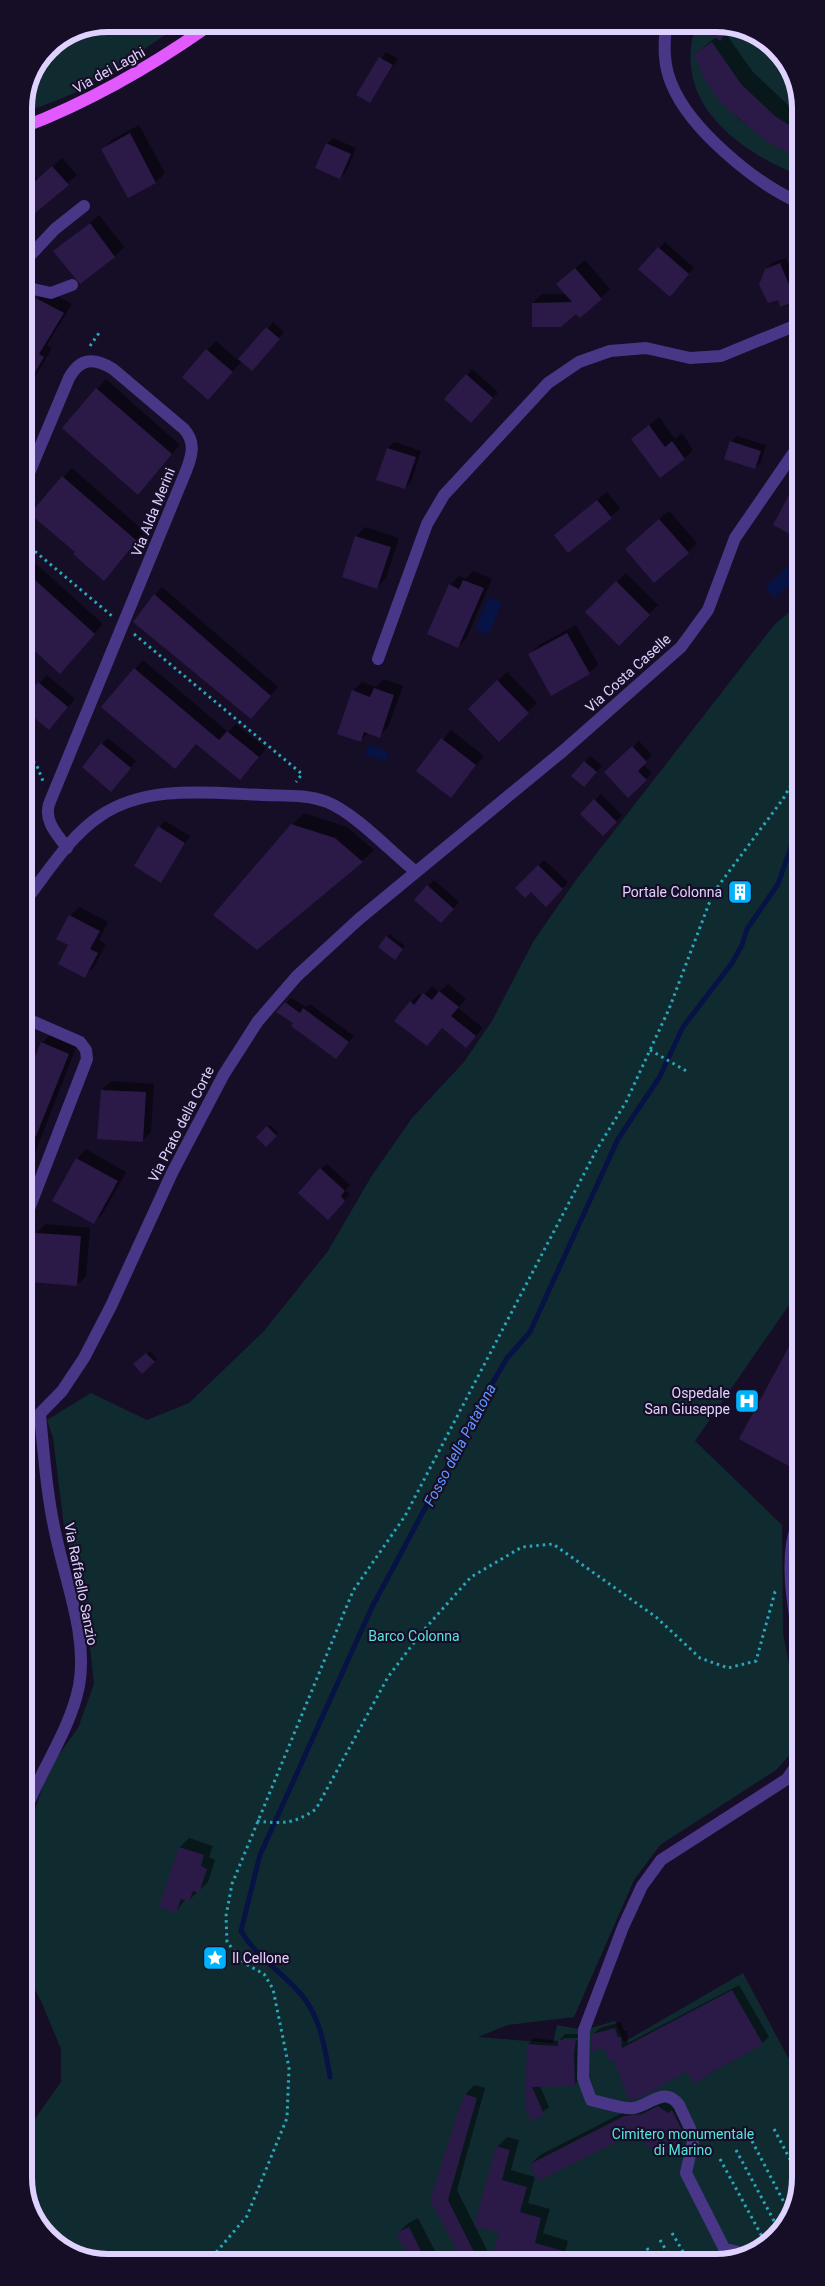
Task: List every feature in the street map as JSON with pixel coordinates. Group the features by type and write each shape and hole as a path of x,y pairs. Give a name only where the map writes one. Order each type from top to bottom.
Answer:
{"main road":[{"name":"Via dei Laghi","path":"33,123 76,105 119,83 198,33"}],"street":[{"path":"665,33 664,53 667,71 680,101 692,117 716,143 749,171 771,187 792,199"},
{"path":"33,252 55,229 84,206"},
{"path":"33,289 51,293 72,285"},
{"path":"378,659 427,524 444,495 548,383 578,362 610,351 646,348 690,358 721,356 792,327"},
{"name":"Via Alda Merini","path":"33,464 69,378 75,368 84,362 101,362 112,369 188,433 192,443 188,465 49,804 47,816 49,823 67,848"},
{"name":"Via Costa Caselle","path":"416,872 563,751 681,646 708,610 735,538 792,455"},
{"path":"33,891 84,828 101,815 121,804 137,799 183,793 314,798 339,808 416,872"},
{"name":"Via Prato della Corte","path":"33,1422 70,1380 91,1346 172,1172 224,1074 251,1030 276,998 306,968 416,872"},
{"path":"33,1021 80,1042 86,1050 87,1058 33,1198"},
{"name":"Via Raffaello Sanzio","path":"33,1794 70,1717 78,1689 80,1670 74,1611 53,1520 40,1415"},
{"path":"792,1540 792,1598"},
{"path":"723,2253 686,2173 694,2137 679,2105 676,2101 667,2097 657,2097 634,2108 591,2100 583,2078 584,2030 638,1894 661,1860 787,1779 792,1772"}],"path":[{"path":"33,550 302,774 284,796"},
{"path":"33,760 41,774 49,804"},
{"path":"215,2253 246,2216 287,2118 288,2068 273,1988 264,1974 244,1963 227,1942 226,1916 232,1884 353,1591 405,1516 597,1149 626,1102 669,1009 713,893 783,798 792,783"},
{"path":"650,1050 688,1072"},
{"path":"257,1821 284,1823 300,1820 316,1809 388,1677 422,1632 472,1577 522,1547 553,1544 656,1617 700,1658 728,1668 756,1661 775,1592 792,1579"},
{"path":"774,2129 792,2163"},
{"path":"752,2141 786,2207"},
{"path":"736,2150 776,2225"},
{"path":"720,2159 763,2238"},
{"path":"672,2233 684,2254"},
{"path":"660,2240 668,2254"},
{"path":"647,2248 650,2254"}],"green space":[{"path":"168,33 85,89 33,109 38,79 45,66 66,45 79,38 94,34"},
{"path":"694,33 731,34 746,38 759,45 777,62 787,79 792,99 792,172 752,151 714,119 701,99 693,77 691,52"},
{"name":"Barco Colonna","path":"792,610 792,1301 695,1441 782,1525 783,1634 792,1679 792,1752 776,1770 660,1845 634,1880 574,2017 508,2025 478,2037 553,2043 557,2025 584,2030 615,2021 624,2042 743,1973 792,2065 792,2178 791,2192 785,2211 777,2224 759,2241 736,2251 716,2254 104,2253 75,2246 62,2238 45,2220 38,2207 33,2187 33,2122 61,2082 61,2049 33,1986 33,1816 48,1770 78,1728 94,1684 87,1619 64,1526 53,1438 47,1420 91,1393 147,1420 189,1403 264,1331 328,1251 371,1177 412,1118 464,1062 492,1021 533,942 576,880 774,625"}],"shaded area":[{"path":"792,563 792,582 774,598 765,587"},
{"path":"488,597 502,603 488,635 475,629"},
{"path":"368,745 388,751 386,761 365,755"}],"building":[{"path":"706,33 725,33 721,41"},
{"path":"712,42 741,84 775,116 792,127 792,156 763,139 721,103 705,80 694,54"},
{"path":"379,57 393,65 370,103 356,95"},
{"path":"130,133 156,183 128,198 101,149"},
{"path":"326,143 351,154 340,179 315,168"},
{"path":"52,166 69,185 33,215 33,183"},
{"path":"90,223 115,257 80,284 53,251"},
{"path":"658,247 689,274 670,297 638,269"},
{"path":"780,263 792,292 792,302 780,307 778,300 768,303 759,285 765,269"},
{"path":"575,268 602,299 580,318 576,314 561,327 532,327 532,303 572,302 556,284"},
{"path":"36,298 64,313 39,354 44,357 33,376 33,303"},
{"path":"266,327 280,339 252,371 238,359"},
{"path":"206,349 233,372 208,400 182,377"},
{"path":"466,374 493,398 471,423 444,399"},
{"path":"96,388 172,454 138,495 62,428"},
{"path":"649,425 665,447 672,441 685,459 660,478 631,439"},
{"path":"730,441 761,451 755,469 724,459"},
{"path":"387,448 416,457 405,489 376,480"},
{"path":"62,476 137,541 104,581 73,554 75,552 33,517 33,510"},
{"path":"790,493 792,494 792,535 773,525"},
{"path":"597,500 612,518 568,553 554,535"},
{"path":"659,519 689,553 654,583 625,549"},
{"path":"355,536 391,547 377,589 342,577"},
{"path":"33,578 95,634 60,674 33,649"},
{"path":"463,580 484,588 458,648 427,634 449,584 459,589"},
{"path":"616,581 650,615 619,646 585,612"},
{"path":"154,594 271,696 251,719 133,622"},
{"path":"567,633 590,674 551,696 528,654"},
{"path":"134,668 219,740 227,731 259,757 240,780 196,744 175,769 101,707"},
{"path":"497,680 529,713 499,742 468,709"},
{"path":"38,682 68,707 49,730 33,717 33,688"},
{"path":"374,688 394,695 380,738 364,732 361,742 337,734 352,690 370,697"},
{"path":"441,738 476,765 451,798 416,771"},
{"path":"101,743 131,768 111,792 82,767"},
{"path":"632,746 647,762 638,771 647,780 628,798 604,772"},
{"path":"584,761 597,772 584,787 571,776"},
{"path":"594,799 617,822 603,836 580,814"},
{"path":"291,824 335,838 363,862 257,950 213,915"},
{"path":"158,826 185,843 161,883 134,866"},
{"path":"538,865 563,889 546,907 531,892 525,898 515,888"},
{"path":"427,885 454,909 441,923 414,900"},
{"path":"69,915 100,931 90,949 98,953 85,978 58,964 68,945 56,939"},
{"path":"386,936 403,949 395,960 378,947"},
{"path":"439,991 459,1007 451,1016 476,1036 466,1048 442,1028 427,1046 394,1021 410,1001 414,1005 423,993 432,1000"},
{"path":"285,1002 300,1013 303,1008 349,1042 336,1059 291,1026 293,1023 276,1012"},
{"path":"41,1042 69,1054 36,1136 33,1136 33,1062"},
{"path":"101,1090 146,1092 143,1142 97,1139"},
{"path":"267,1126 277,1136 266,1147 256,1137"},
{"path":"76,1158 118,1181 94,1224 52,1201"},
{"path":"320,1168 345,1191 341,1196 345,1201 328,1220 298,1193"},
{"path":"35,1233 81,1236 77,1286 33,1282"},
{"name":"Ospedale San Giuseppe","path":"792,1341 792,1468 739,1439"},
{"path":"146,1353 155,1362 142,1374 133,1364"},
{"path":"179,1847 204,1855 201,1866 207,1869 199,1893 193,1891 189,1902 181,1899 176,1913 159,1907"},
{"path":"732,1990 763,2044 694,2084 687,2071 642,2097 629,2100 613,2059 609,2061 604,2048 592,2051 592,2034 615,2028 618,2037 621,2037 622,2048"},
{"path":"576,2039 574,2055 575,2086 532,2087 544,2114 532,2121 525,2107 527,2044 558,2046 558,2040"},
{"path":"464,2094 477,2098 448,2200 475,2254 459,2254 430,2200"},
{"path":"658,2106 668,2113 672,2110 683,2132 678,2135 682,2143 663,2152 659,2144 649,2149 640,2130 538,2181 530,2164 624,2116 642,2114"},
{"path":"496,2146 510,2150 502,2180 527,2187 520,2212 541,2218 535,2243 573,2254 493,2254 499,2232 474,2226"},
{"path":"409,2227 422,2254 407,2253 396,2233"}],"waterway":[{"name":"Fosso della Patatona","path":"330,2077 320,2032 312,2010 299,1992 254,1949 241,1931 260,1855 372,1607 493,1382 507,1358 530,1332 618,1139 659,1078 683,1027 732,963 742,945 747,929 778,884 792,844"}],"place":[{"name":"Portale Colonna","path":"740,892"},
{"name":"Ospedale San Giuseppe","path":"747,1401"},
{"name":"Il Cellone","path":"215,1958"}],"park label":[{"name":"Cimitero monumentale di Marino","path":"683,2142"}]}
